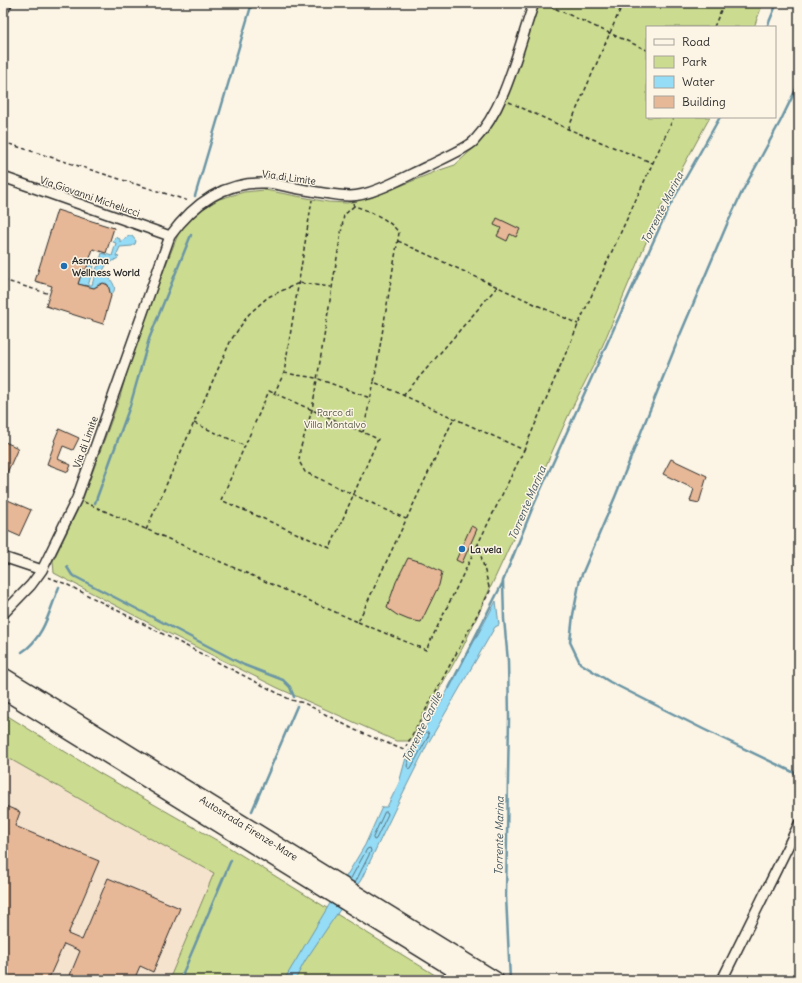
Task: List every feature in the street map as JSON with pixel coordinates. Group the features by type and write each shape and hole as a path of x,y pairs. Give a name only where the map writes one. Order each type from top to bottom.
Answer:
{"highway":[{"name":"Autostrada Firenze-Mare","path":"3,676 483,978"},
{"name":"Autostrada Firenze-Mare","path":"3,690 483,978"}],"main road":[{"path":"3,7 5,3"}],"street":[{"name":"Via di Limite","path":"3,614 31,585 42,570 76,498 170,236 178,225 196,206 217,192 243,184 267,183 313,192 351,196 372,192 436,163 473,142 490,118 500,98 515,61 534,3"},
{"name":"Via Giovanni Michelucci","path":"3,177 170,236"},
{"path":"3,557 42,570"},
{"path":"722,980 799,824"}],"path":[{"path":"543,3 646,50"},
{"path":"568,128 623,3"},
{"path":"714,26 724,3"},
{"path":"500,98 653,163"},
{"path":"88,505 426,650 524,450 578,325 674,118"},
{"path":"3,142 194,203"},
{"path":"274,394 284,373 313,192"},
{"path":"351,196 354,206"},
{"path":"354,206 364,209 395,226 399,233 374,382 363,432"},
{"path":"354,206 344,215 316,378 312,410 300,450 299,461 305,472 406,519"},
{"path":"398,242 578,325"},
{"path":"3,280 50,294"},
{"path":"146,530 231,340 249,314 268,297 299,283 331,287"},
{"path":"403,396 497,287"},
{"path":"284,373 316,378 370,398"},
{"path":"374,382 524,450"},
{"path":"269,391 312,410 378,439 330,548 220,500 269,391"},
{"path":"358,622 454,418"},
{"path":"194,423 244,446"},
{"path":"58,580 291,700 304,703 355,730 404,750 490,591 478,544"}],"shaded area":[{"path":"3,755 127,826 215,873 169,980 3,980"}],"green space":[{"name":"Parco di Villa Montalvo","path":"539,3 763,3 754,26 646,26 646,118 709,118 660,209 599,354 569,414 463,647 410,741 396,741 278,688 164,631 54,573 53,561 82,501 120,397 135,342 181,227 195,214 219,199 244,192 265,190 328,202 347,203 373,197 455,165 477,145 494,121 519,65"},
{"path":"3,713 101,774 225,845 443,980 169,980 214,873 127,826 3,755"}],"water":[{"path":"129,236 132,236 136,241 135,244 132,246 120,247 116,256 119,257 108,264 107,263 103,271 106,271 113,284 113,292 110,295 108,285 106,283 99,284 94,288 89,287 89,285 92,285 97,267 100,265 99,263 102,253 112,256 116,243 113,242 115,237 120,239 120,242"},
{"path":"88,265 94,266 88,286 78,284 82,271 86,272"},
{"path":"496,601 499,625 495,627 427,745 361,880 305,961 295,980 284,980 365,845 382,807 387,807 399,783 407,754 438,708"}],"building":[{"name":"Asmana Wellness World","path":"57,210 114,228 106,253 93,249 86,270 83,269 78,284 94,288 103,283 108,285 111,296 103,324 46,306 52,286 35,281"},
{"path":"497,218 520,229 516,237 510,234 507,241 497,236 501,228 494,225"},
{"path":"59,429 79,438 73,450 63,446 58,459 71,465 68,472 47,464"},
{"path":"3,441 18,448 3,482"},
{"path":"671,459 707,476 699,503 690,501 694,489 663,474"},
{"path":"3,498 31,510 19,536 3,529"},
{"path":"471,526 477,529 462,563 456,560"},
{"path":"408,558 422,562 442,572 439,585 421,622 409,620 397,615 387,608 396,582"},
{"path":"3,805 20,812 15,826 99,861 68,934 82,940 108,878 180,908 153,972 140,966 134,980 68,980 80,951 64,944 48,980 3,980"}],"waterway":[{"path":"195,196 252,3"},
{"name":"Torrente Marina","path":"767,26 777,3"},
{"path":"799,83 728,222 580,579 573,615 570,642 580,663 610,682 799,775"},
{"name":"Torrente Marina","path":"510,980 506,896 509,718 508,661 504,619 503,581 532,509 668,209 719,118"},
{"path":"95,503 130,406 149,339 191,235"},
{"path":"67,567 72,575 244,665 283,680 290,687 294,697"},
{"name":"Torrente Garille","path":"449,688 503,582"},
{"path":"22,652 30,646 41,631 59,587"},
{"path":"252,811 297,706"},
{"path":"180,980 231,860"}],"place":[{"name":"Asmana Wellness World","path":"64,266"},
{"name":"La vela","path":"462,549"}]}
